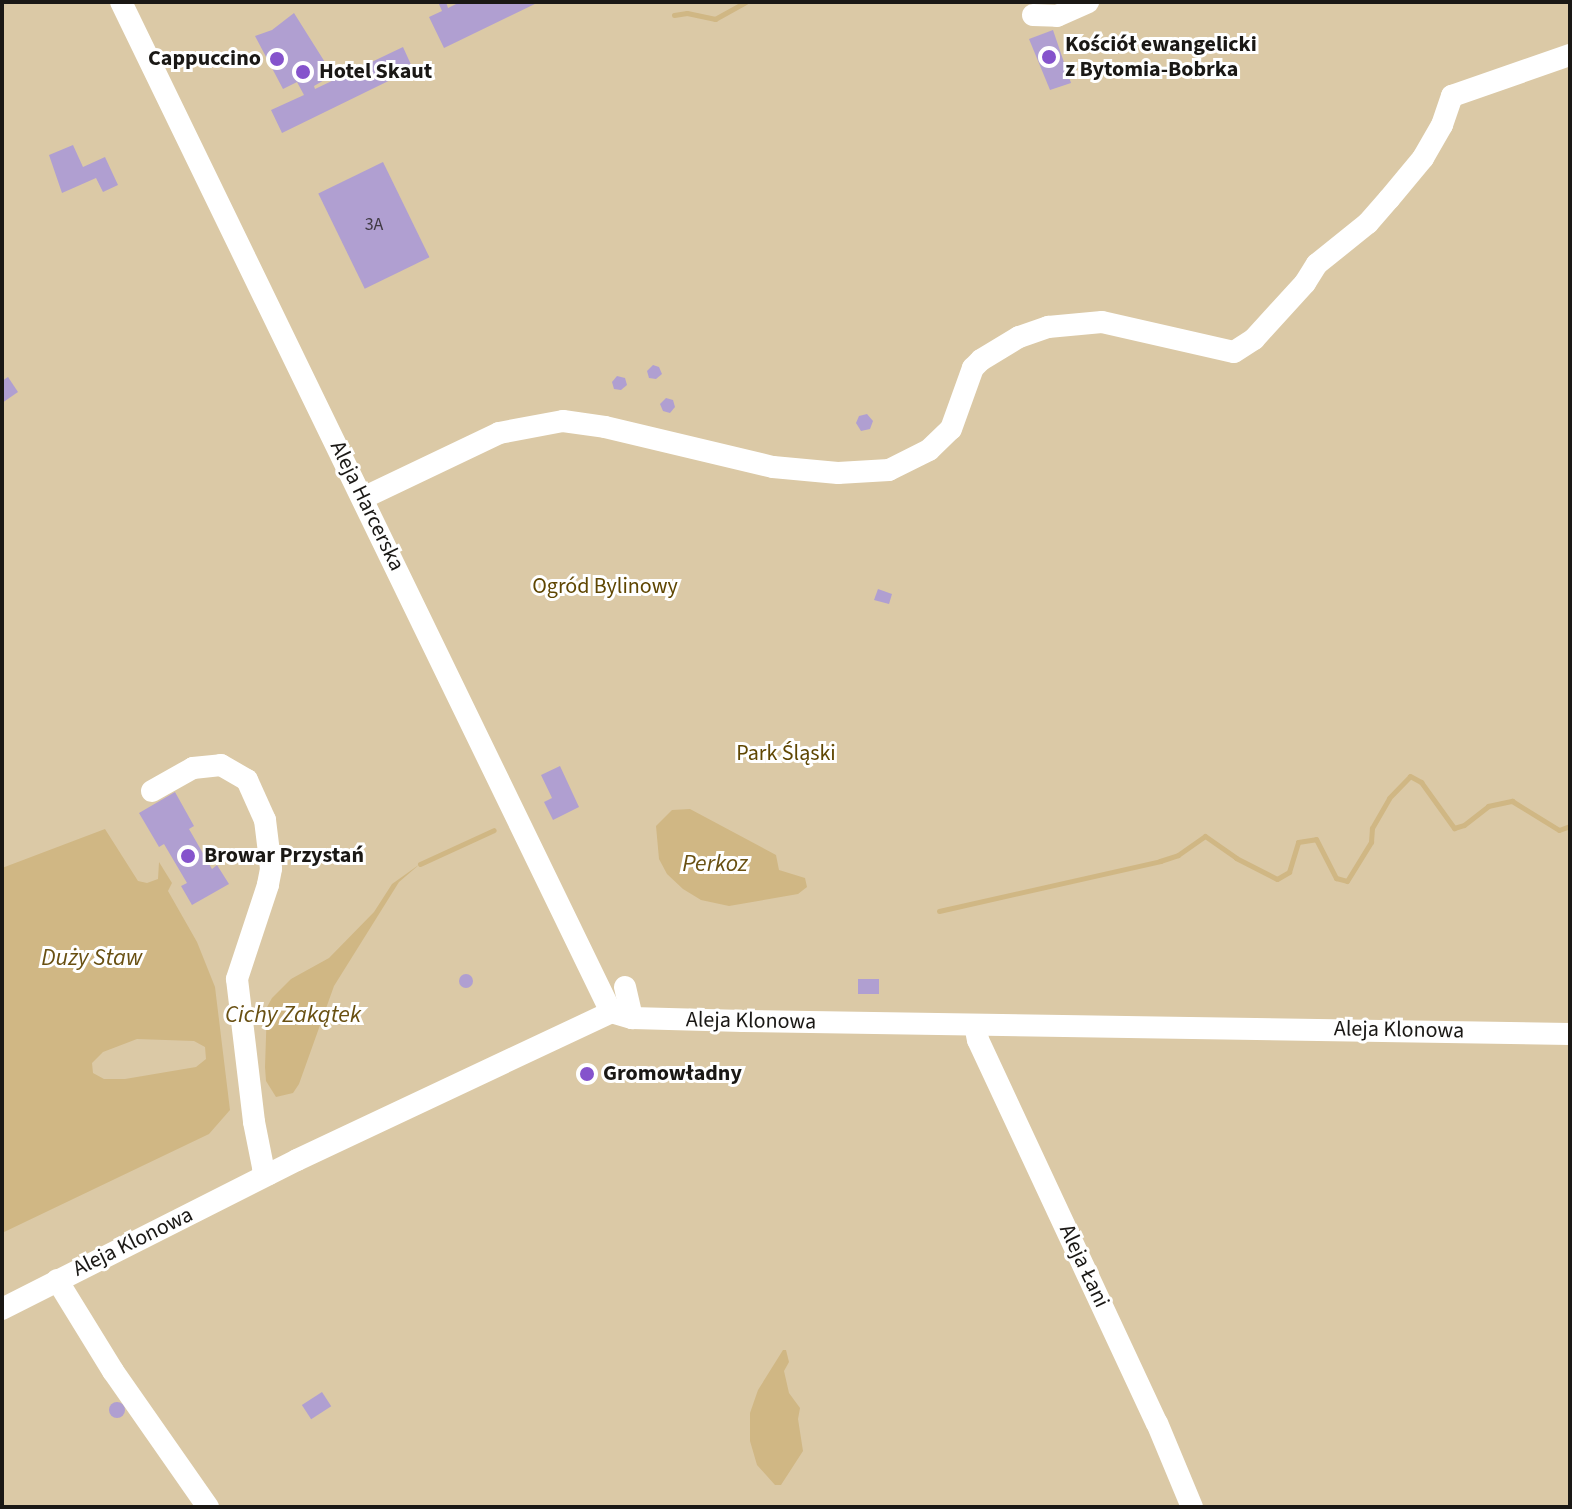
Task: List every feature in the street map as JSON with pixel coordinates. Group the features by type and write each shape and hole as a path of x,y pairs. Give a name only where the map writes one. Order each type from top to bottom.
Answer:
{"street":[{"name":"Aleja Harcerska","path":"121,2 363,498 622,1015"},
{"path":"1033,16 1057,16 1088,2"},
{"path":"363,498 499,433 538,423 563,421 605,427 694,450 805,472 889,470 929,450 951,429 973,368 981,360 1019,337 1048,327 1102,322 1234,352 1254,339 1305,283 1317,264 1368,223 1389,199 1423,158 1442,125 1452,96 1570,55"},
{"path":"152,791 193,768 221,765 247,780 265,820 269,877 237,979 257,1142 268,1174"},
{"path":"622,1015 625,987"},
{"name":"Aleja Klonowa","path":"2,1309 268,1174 622,1015 975,1025 1570,1034"},
{"name":"Aleja Łani","path":"975,1025 978,1040 1145,1397 1192,1507"},
{"path":"57,1280 66,1300 113,1371 208,1507"}],"green space":[{"name":"Park Śląski","path":"2,2 1570,2 1570,1507 2,1507"}],"water":[{"name":"Perkoz","path":"690,809 776,855 779,870 805,878 807,887 798,894 729,906 701,900 683,889 667,874 659,859 656,826 672,810"},
{"name":"Duży Staw","path":"105,829 138,881 147,883 158,879 159,862 172,883 168,891 197,942 215,987 230,1110 209,1134 2,1233 2,868","holes":["137,1039 194,1041 205,1047 206,1059 196,1067 125,1079 104,1079 93,1073 92,1063 103,1052"]},
{"name":"Cichy Zakątek","path":"420,864 399,882 334,986 299,1084 293,1093 276,1097 266,1081 265,1067 267,1007 272,998 291,979 329,958 374,912 392,884"},
{"path":"783,1350 786,1350 789,1362 784,1371 789,1393 800,1408 798,1419 803,1451 781,1485 775,1485 757,1465 750,1441 750,1413 758,1390"}],"building":[{"path":"438,2 446,2 448,8 460,2 539,2 444,48 429,17 442,11"},
{"name":"Hotel Skaut","path":"294,13 333,75 314,86 315,89 403,47 413,69 282,133 271,110 304,95 297,82 283,89 255,36 272,30"},
{"name":"Kościół ewangelicki z Bytomia-Bobrka","path":"1053,30 1071,83 1050,90 1029,39"},
{"path":"73,145 83,167 105,157 118,185 103,192 96,178 62,193 49,155"},
{"path":"383,162 429,257 365,289 318,194"},
{"path":"653,365 659,367 662,374 656,379 649,378 647,371"},
{"path":"617,376 625,378 627,385 621,390 614,389 612,382"},
{"path":"8,377 18,392 2,403 2,381"},
{"path":"666,398 673,400 675,407 670,413 663,411 660,404"},
{"path":"867,414 873,421 870,429 861,431 856,423 859,416"},
{"path":"878,589 892,594 889,604 874,600"},
{"path":"560,766 579,807 553,820 544,802 552,798 541,775"},
{"name":"Browar Przystań","path":"175,792 194,826 189,829 212,869 217,865 229,884 192,905 181,886 187,883 164,844 159,847 139,813"},
{"path":"466,974 473,981 466,988 459,981"},
{"path":"858,979 879,979 879,994 858,994"},
{"path":"322,1392 331,1406 311,1419 302,1405"},
{"path":"117,1402 125,1410 117,1418 109,1410"}],"waterway":[{"path":"674,15 687,13 715,19 746,2"},
{"path":"939,911 1160,861 1178,855 1205,836 1236,858 1277,879 1289,872 1298,842 1316,839 1336,878 1347,881 1371,842 1372,828 1389,798 1410,776 1421,782 1454,828 1464,825 1488,806 1512,801 1559,830 1570,826"},
{"path":"420,864 494,830"}],"place":[{"name":"Kościół ewangelicki z Bytomia-Bobrka","path":"1049,57"},
{"name":"Cappuccino","path":"277,59"},
{"name":"Hotel Skaut","path":"303,72"},
{"name":"Browar Przystań","path":"188,856"},
{"name":"Gromowładny","path":"587,1074"}],"park label":[{"name":"Ogród Bylinowy","path":"605,587"}]}
